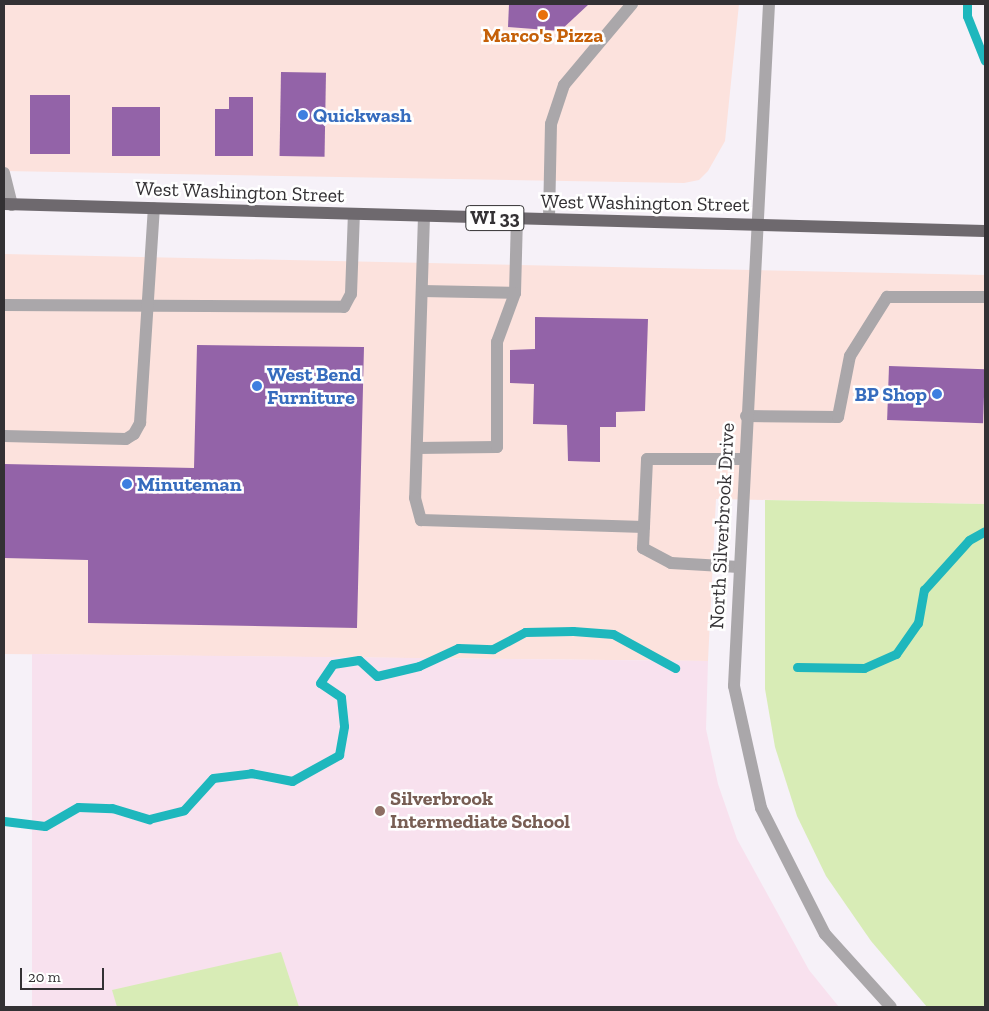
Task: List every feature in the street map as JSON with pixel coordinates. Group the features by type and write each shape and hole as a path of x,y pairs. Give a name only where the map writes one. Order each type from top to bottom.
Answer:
{"main road":[{"name":"West Washington Street","path":"8,205 985,231"}],"street":[{"path":"549,219 551,124 564,85 632,4"},
{"name":"North Silverbrook Drive","path":"768,4 755,224 734,686 761,808 825,934 891,1007"},
{"path":"4,173 8,205"},
{"path":"4,436 126,439 134,434 140,423 154,208"},
{"path":"4,304 147,307 344,307 351,294 354,214"},
{"path":"424,216 415,498 421,520 644,527"},
{"path":"417,448 497,446 497,342 516,293 517,218"},
{"path":"422,291 516,293"},
{"path":"746,416 838,417 850,356 887,297 985,297"},
{"path":"739,567 671,563 643,548 647,459 744,459"}],"shaded area":[{"path":"4,4 739,4 725,141 708,171 699,180 684,183 4,171"},
{"path":"4,254 985,275 985,504 716,499 708,661 4,654"},
{"name":"Silverbrook Intermediate School","path":"32,654 708,661 706,729 718,784 737,839 809,970 839,1007 32,1007"}],"green space":[{"path":"765,500 985,504 985,1007 927,1007 871,941 826,876 797,816 775,747 765,689"},
{"path":"281,952 299,1007 117,1007 112,990"}],"building":[{"name":"Marco's Pizza","path":"509,4 589,4 560,31 508,27"},
{"name":"Quickwash","path":"281,72 326,73 325,157 280,156"},
{"path":"30,95 70,95 70,154 30,154"},
{"path":"229,97 253,97 253,156 215,156 215,109 229,109"},
{"path":"112,107 160,107 160,156 112,156"},
{"path":"535,317 648,319 645,411 616,412 616,427 600,427 600,462 568,461 567,425 533,424 534,384 510,383 510,350 535,349"},
{"path":"197,345 364,347 357,628 88,623 88,560 4,558 4,464 194,468"},
{"name":"BP Shop","path":"889,366 985,369 983,423 887,420"}],"waterway":[{"path":"967,4 967,16 985,61"},
{"path":"797,667 864,668 896,654 918,623 924,590 969,540 985,531"},
{"path":"4,821 45,826 78,807 112,808 149,819 184,810 213,778 251,773 292,781 339,755 344,726 341,697 320,683 333,664 359,660 377,676 419,666 458,648 493,649 525,632 573,631 613,634 675,668"}],"place":[{"name":"Marco's Pizza","path":"543,15"},
{"name":"Quickwash","path":"303,115"},
{"name":"West Bend Furniture","path":"257,386"},
{"name":"BP Shop","path":"937,394"},
{"name":"Minuteman","path":"127,484"},
{"name":"Silverbrook Intermediate School","path":"380,811"}]}
